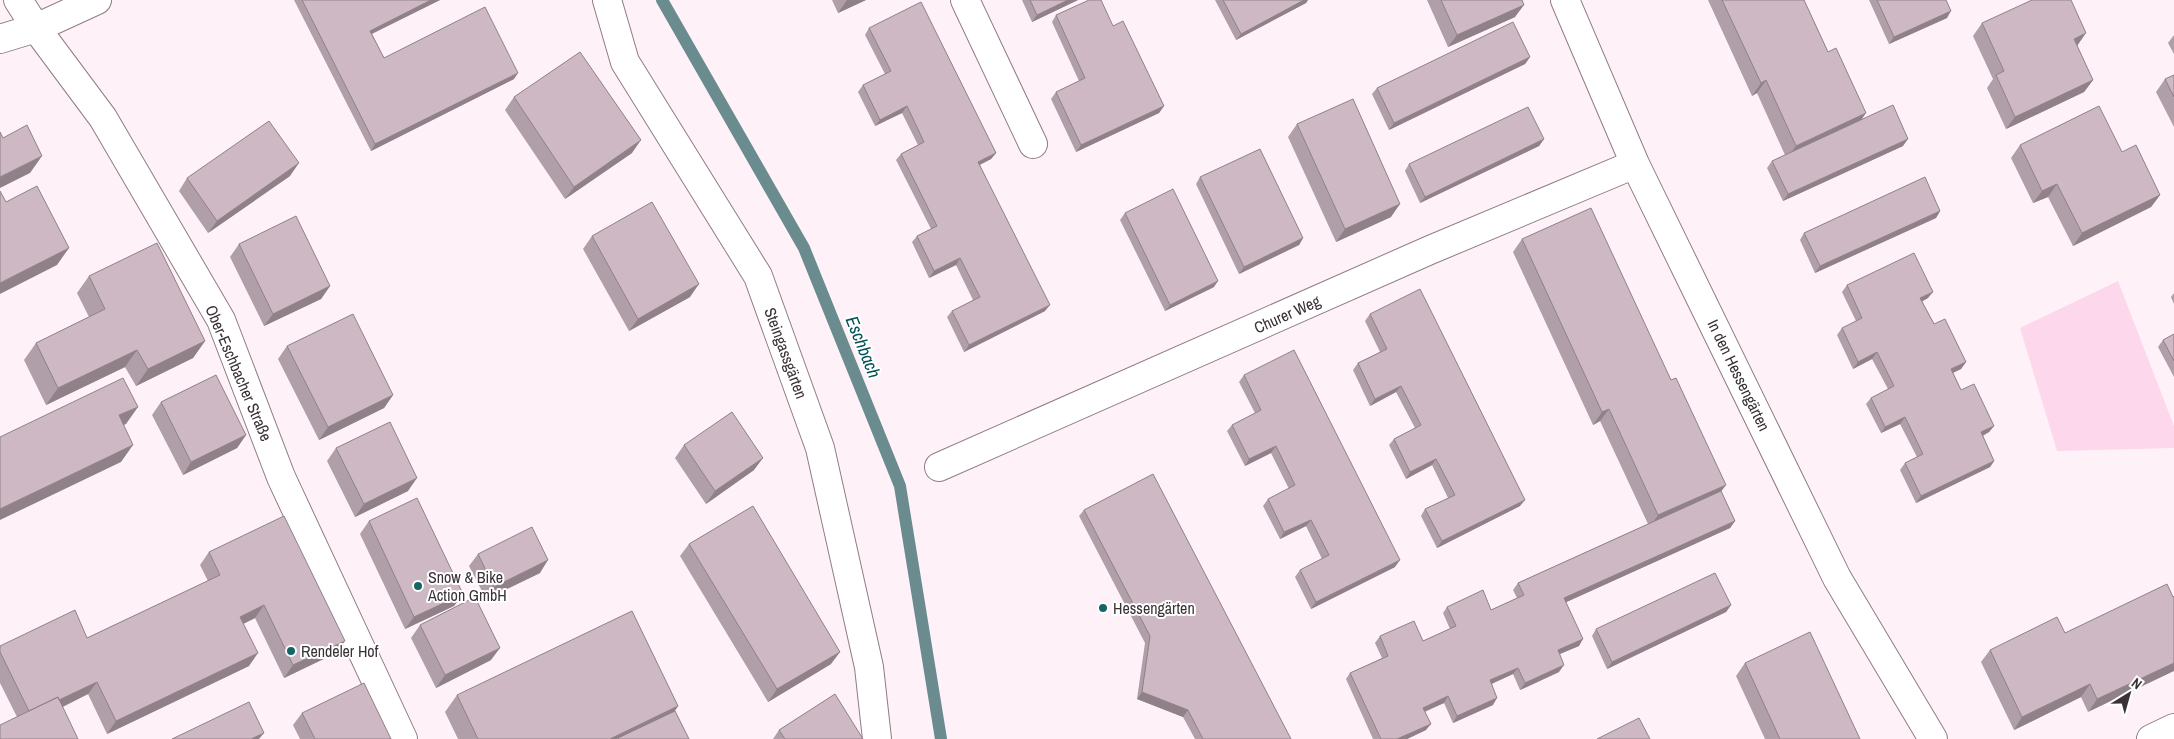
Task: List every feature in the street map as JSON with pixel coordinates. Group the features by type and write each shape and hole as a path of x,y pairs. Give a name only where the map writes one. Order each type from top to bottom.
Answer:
{"street":[{"name":"Ober-Eschbacher Straße","path":"18,0 36,28 103,118 221,320 281,476 403,739"},
{"path":"0,39 36,28 97,0"},
{"name":"Steingassgärten","path":"607,0 625,62 758,276 820,448 869,666 877,739"},
{"path":"965,0 1033,144"},
{"name":"In den Hessengärten","path":"1565,0 1636,164 1837,578 1933,739"},
{"name":"Churer Weg","path":"940,468 1430,250 1636,164"},
{"path":"2151,739 2174,728"}],"shaded area":[{"path":"2118,281 2174,426 2174,448 2057,451 2020,328"}],"building":[{"path":"302,0 431,0 370,31 384,58 485,7 518,73 375,144"},
{"path":"1030,0 1068,0 1037,15"},
{"path":"1089,0 1101,0 1113,26 1123,21 1164,106 1081,145 1056,92 1085,78 1056,15"},
{"path":"1223,0 1304,0 1241,34"},
{"path":"1441,0 1522,0 1524,5 1457,35"},
{"path":"1722,0 1804,0 1828,52 1836,48 1866,113 1796,146 1766,80 1761,83"},
{"path":"1877,0 1946,0 1951,11 1894,37"},
{"path":"2032,0 2071,0 2086,33 2074,39 2093,80 2015,117 1996,75 2004,71 1982,23"},
{"path":"921,2 996,153 978,162 1050,305 969,345 952,311 980,297 960,258 934,271 917,236 937,226 901,154 924,142 907,106 880,120 863,85 891,71 869,28"},
{"path":"1513,22 1530,57 1394,123 1377,88"},
{"path":"580,52 641,140 574,187 514,97"},
{"path":"2174,75 2174,97 2165,79"},
{"path":"1353,99 1400,204 1345,229 1297,124"},
{"path":"1893,105 1908,139 1788,194 1772,161"},
{"path":"2099,106 2122,152 2136,145 2160,195 2082,233 2057,184 2042,191 2020,145"},
{"path":"1528,107 1544,139 1425,197 1409,164"},
{"path":"269,121 299,163 217,221 187,178"},
{"path":"27,125 42,156 0,177 0,132 3,138"},
{"path":"1260,149 1303,238 1244,267 1200,177"},
{"path":"1925,177 1940,211 1820,266 1804,233"},
{"path":"37,186 69,248 0,283 0,191 6,202"},
{"path":"1173,189 1218,281 1170,305 1125,213"},
{"path":"652,202 699,284 638,319 592,236"},
{"path":"1591,208 1671,380 1676,378 1726,485 1658,515 1609,409 1602,412 1522,239"},
{"path":"296,216 330,286 273,314 239,244"},
{"path":"157,243 205,341 148,369 137,350 58,388 36,343 105,309 89,276"},
{"path":"1914,253 1933,292 1920,298 1934,324 1945,319 1966,362 1951,369 1961,390 1974,384 1994,426 1981,432 1994,461 1921,496 1905,463 1923,454 1905,417 1885,427 1871,398 1894,386 1877,352 1858,362 1842,328 1862,318 1847,285"},
{"path":"1420,289 1525,500 1442,541 1425,509 1455,495 1436,459 1410,472 1394,439 1421,425 1401,386 1375,399 1358,363 1387,349 1370,314"},
{"path":"353,314 393,395 328,427 287,346"},
{"path":"2174,334 2174,361 2163,340"},
{"path":"1294,350 1400,560 1316,602 1300,570 1329,555 1311,520 1284,532 1268,499 1295,485 1276,446 1249,459 1232,425 1261,410 1244,375"},
{"path":"216,375 246,435 191,462 161,402"},
{"path":"123,378 138,407 119,415 133,445 0,509 0,437"},
{"path":"732,412 763,458 715,491 684,445"},
{"path":"390,422 417,478 364,504 336,448"},
{"path":"1153,474 1291,739 1203,739 1188,710 1142,692 1150,636 1084,510"},
{"path":"1721,491 1735,521 1564,598 1583,639 1558,650 1564,665 1525,683 1518,668 1490,680 1497,698 1457,716 1448,696 1423,708 1431,724 1397,739 1381,739 1350,673 1388,656 1380,636 1414,621 1423,641 1456,626 1447,607 1483,590 1491,610 1524,595 1518,583"},
{"path":"417,498 463,594 414,617 369,521"},
{"path":"753,506 840,652 777,689 689,544"},
{"path":"284,516 345,641 293,665 264,605 240,617 258,653 116,721 97,682 59,700 58,697 29,711 0,652 0,646 75,610 87,638 220,575 209,552"},
{"path":"532,527 548,560 494,587 478,554"},
{"path":"1715,573 1731,605 1612,662 1596,629"},
{"path":"2167,584 2174,596 2174,663 2097,699 2090,684 2022,717 1990,650 2057,617 2065,633"},
{"path":"475,597 500,648 445,675 420,625"},
{"path":"632,611 678,706 610,739 478,739 457,695"},
{"path":"1810,632 1860,739 1780,739 1745,663"},
{"path":"364,683 391,739 315,739 302,713"},
{"path":"835,694 863,739 785,739 779,730"},
{"path":"58,697 78,739 0,739 0,725"},
{"path":"249,702 264,733 251,739 172,739"},
{"path":"675,711 689,739 618,738"},
{"path":"1639,718 1650,739 1597,739"}],"waterway":[{"name":"Eschbach","path":"662,0 804,248 900,486 941,739"}],"place":[{"name":"Snow & Bike Action GmbH","path":"418,586"},
{"name":"Hessengärten","path":"1103,608"},
{"name":"Rendeler Hof","path":"291,651"}]}
